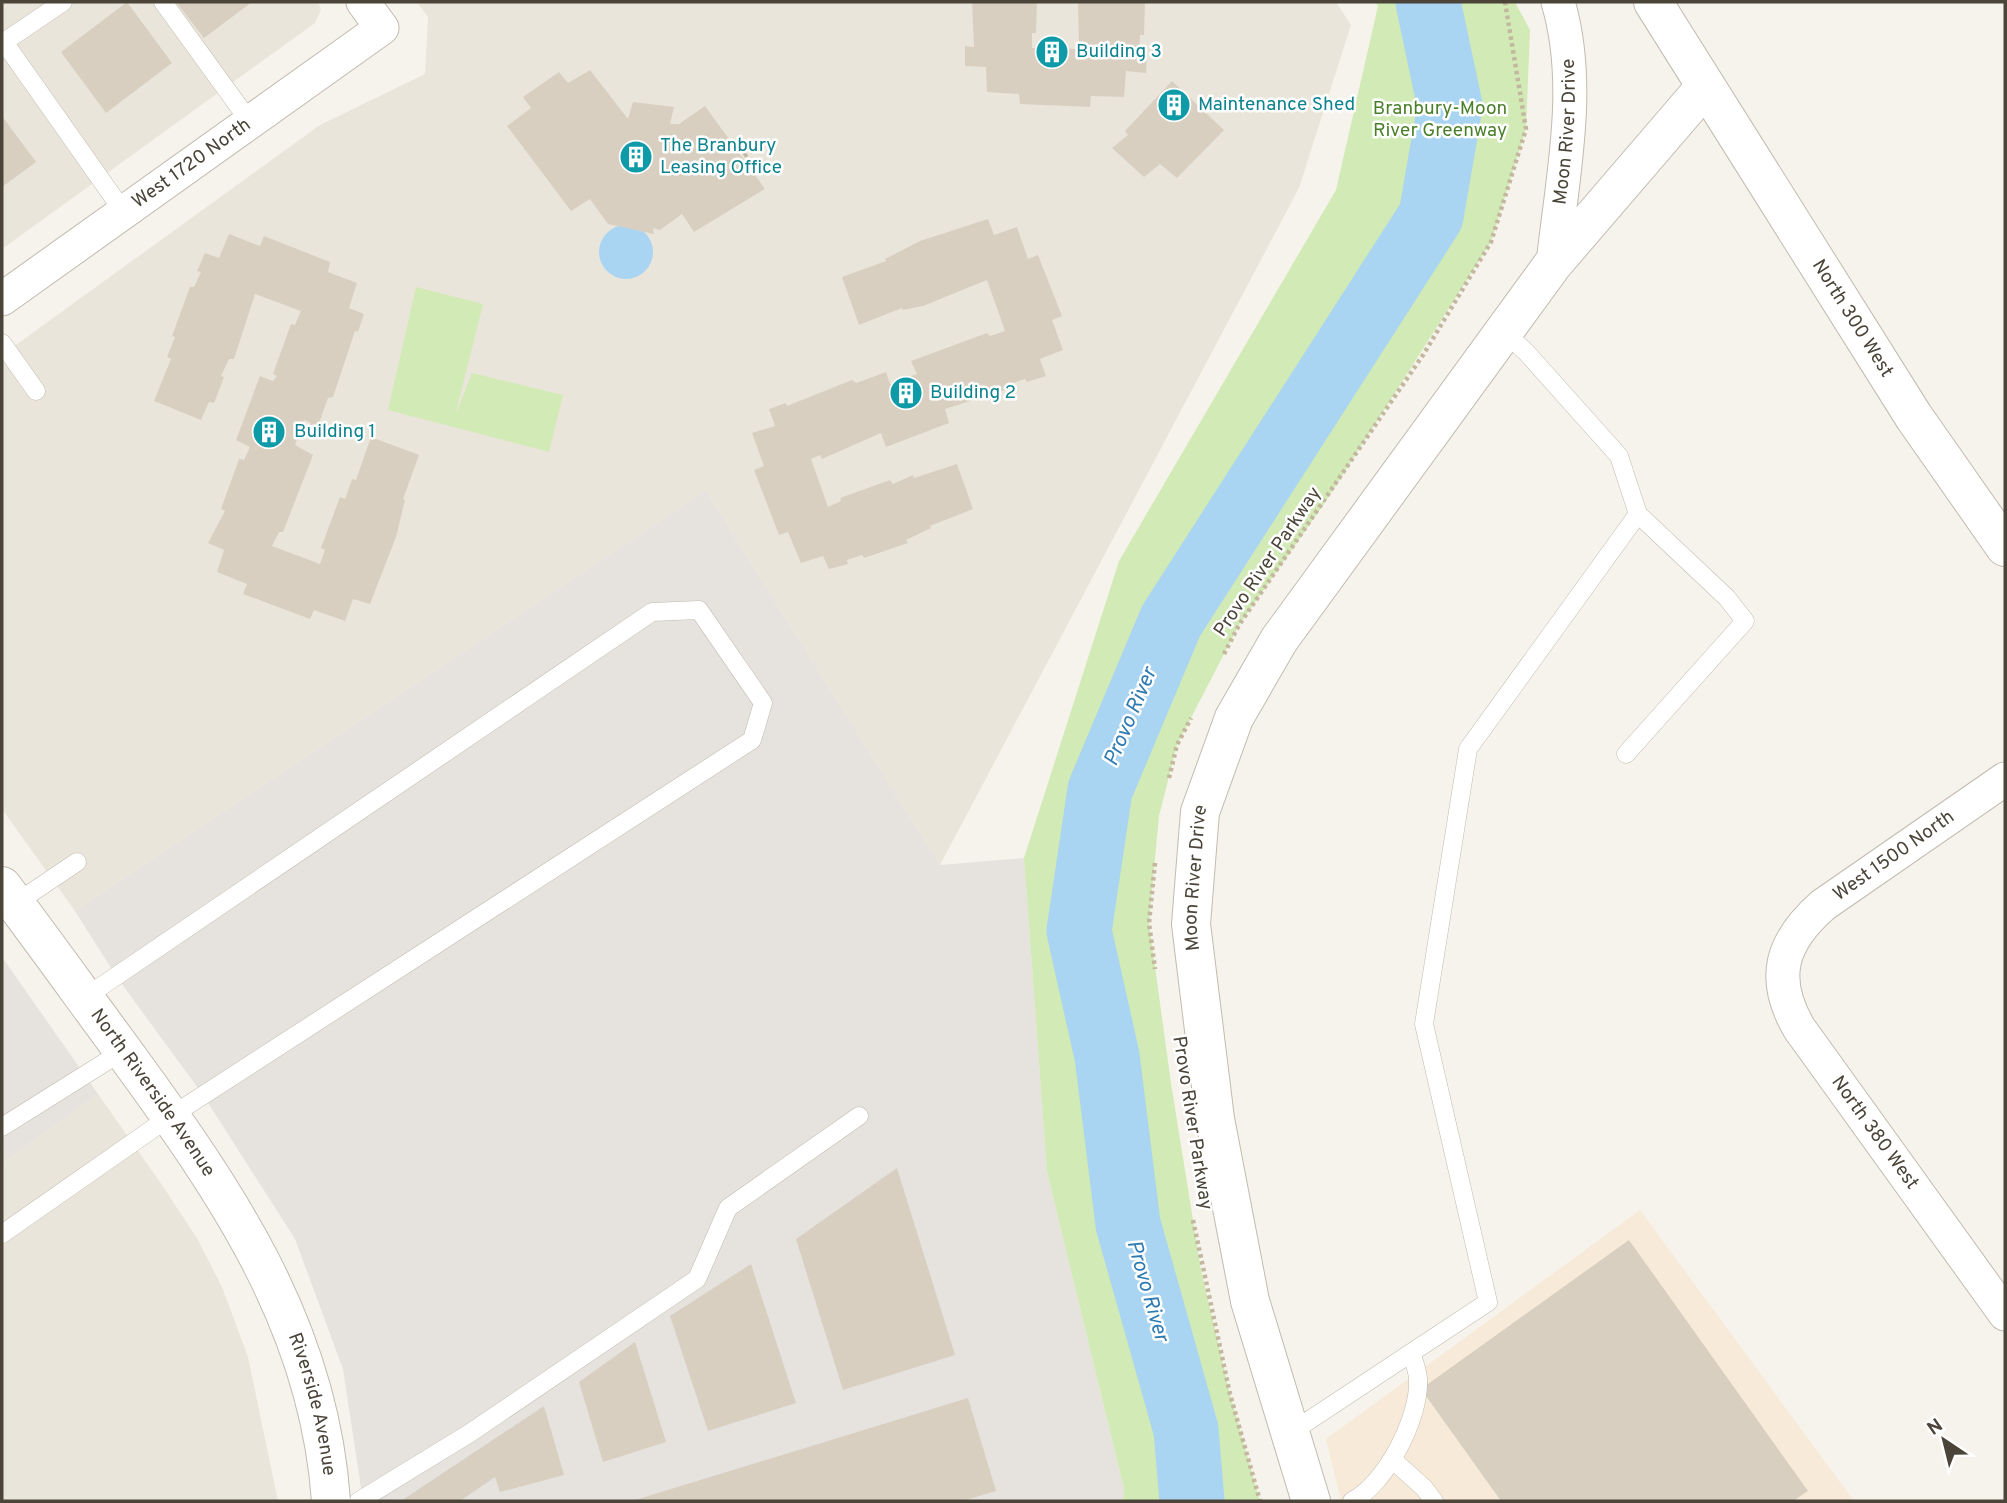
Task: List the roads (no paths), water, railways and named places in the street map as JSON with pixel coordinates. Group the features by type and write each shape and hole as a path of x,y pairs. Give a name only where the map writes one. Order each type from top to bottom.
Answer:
{"street":[{"name":"Moon River Drive","path":"1553,264 1567,157 1569,37 1558,2"},
{"name":"North 300 West","path":"1653,2 1914,417 2005,547"},
{"name":"West 1720 North","path":"2,299 250,122 373,15"},
{"path":"1502,330 1553,264 1705,87"},
{"name":"Moon River Drive","path":"1311,1501 1250,1301 1215,1119 1191,924 1200,812 1234,718 1279,640 1502,330"},
{"name":"West 1500 North","path":"1791,941 1804,922 1823,905 2005,779"},
{"name":"North Riverside Avenue","path":"6,901 84,998 171,1116 246,1230 284,1309"},
{"name":"North 380 West","path":"1791,941 1781,990 1788,1008 2005,1314"},
{"name":"Riverside Avenue","path":"284,1309 314,1398 331,1501"}],"lane":[{"path":"63,2 2,42 123,211"},
{"path":"163,2 250,122"},
{"path":"1502,330 1526,352 1619,456 1638,514 1727,598 1745,621 1626,754"},
{"path":"2,342 36,391"},
{"path":"1290,1433 1488,1302 1424,1024 1468,749 1638,514"},
{"path":"2,1234 171,1116 752,740 763,703 699,610 652,612 84,998"},
{"path":"6,901 77,862"},
{"path":"2,1127 123,1051"},
{"path":"359,1501 470,1433 697,1279 728,1208 859,1116"},
{"path":"1352,1501 1362,1496 1392,1460 1412,1417 1418,1380 1412,1353"},
{"path":"1392,1460 1424,1488 1434,1501"}],"water":[{"path":"626,225 645,233 653,252 645,271 626,279 607,271 599,252 607,233"}],"waterway":[{"name":"Provo River","path":"1192,1501 1186,1430 1128,1224 1107,1056 1079,931 1100,790 1171,621 1431,216 1450,106 1428,2"}],"place":[{"name":"Building 3","path":"1052,52"},
{"name":"Maintenance Shed","path":"1174,105"},
{"name":"The Branbury Leasing Office","path":"636,157"},
{"name":"Building 2","path":"906,393"},
{"name":"Building 1","path":"269,432"}],"park label":[{"name":"Branbury-Moon River Greenway","path":"1440,120"}]}
